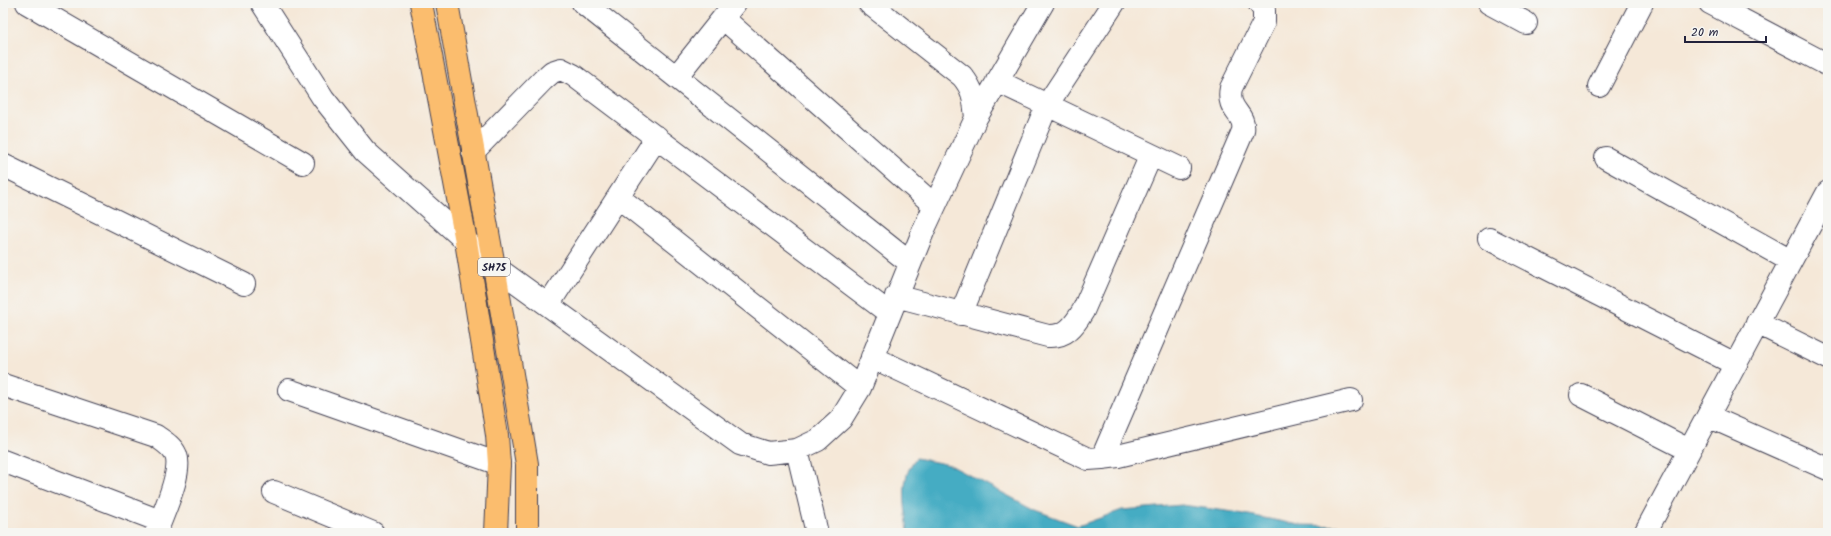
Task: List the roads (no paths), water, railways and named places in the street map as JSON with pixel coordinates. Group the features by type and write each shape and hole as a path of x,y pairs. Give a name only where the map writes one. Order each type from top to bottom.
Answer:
{"main road":[{"name":"SH75","path":"421,3 466,241 491,398 499,464 496,533"},
{"name":"SH75","path":"447,3 494,266 527,464 527,533"}],"street":[{"path":"27,3 303,163"},
{"path":"262,3 323,98 365,151 494,266 740,444 768,453 797,450 818,440 841,419 860,388 910,263 976,118 1043,3"},
{"path":"583,3 910,263"},
{"path":"870,3 962,76 970,86 974,98 976,118"},
{"path":"961,314 1047,105 1114,3"},
{"path":"1102,458 1243,131 1244,126 1241,118 1230,102 1230,95 1231,88 1264,22 1264,10 1259,3"},
{"path":"1489,3 1526,23"},
{"path":"1599,86 1642,3"},
{"path":"1710,3 1828,65"},
{"path":"676,76 729,11 935,206"},
{"path":"473,152 543,80 552,72 561,69 573,75 657,137 893,304 961,314 1048,336 1057,336 1068,331 1075,325 1083,311 1151,155"},
{"path":"998,81 1179,168"},
{"path":"548,305 657,137"},
{"path":"1606,158 1791,261"},
{"path":"3,165 244,284"},
{"path":"1645,533 1828,192"},
{"path":"618,197 860,388"},
{"path":"1489,239 1735,364"},
{"path":"1758,323 1828,358"},
{"path":"872,358 1088,458 1118,456 1351,400"},
{"path":"3,385 156,436 167,444 176,456 177,470 158,527 3,461"},
{"path":"289,390 499,464"},
{"path":"1581,394 1689,450"},
{"path":"1708,416 1828,470"},
{"path":"797,450 817,533"},
{"path":"274,492 372,533"}],"water":[{"path":"916,458 950,465 1035,510 1078,526 1122,510 1182,505 1234,512 1299,525 1394,527 1405,533 908,533 904,494 905,484 910,466"}]}
